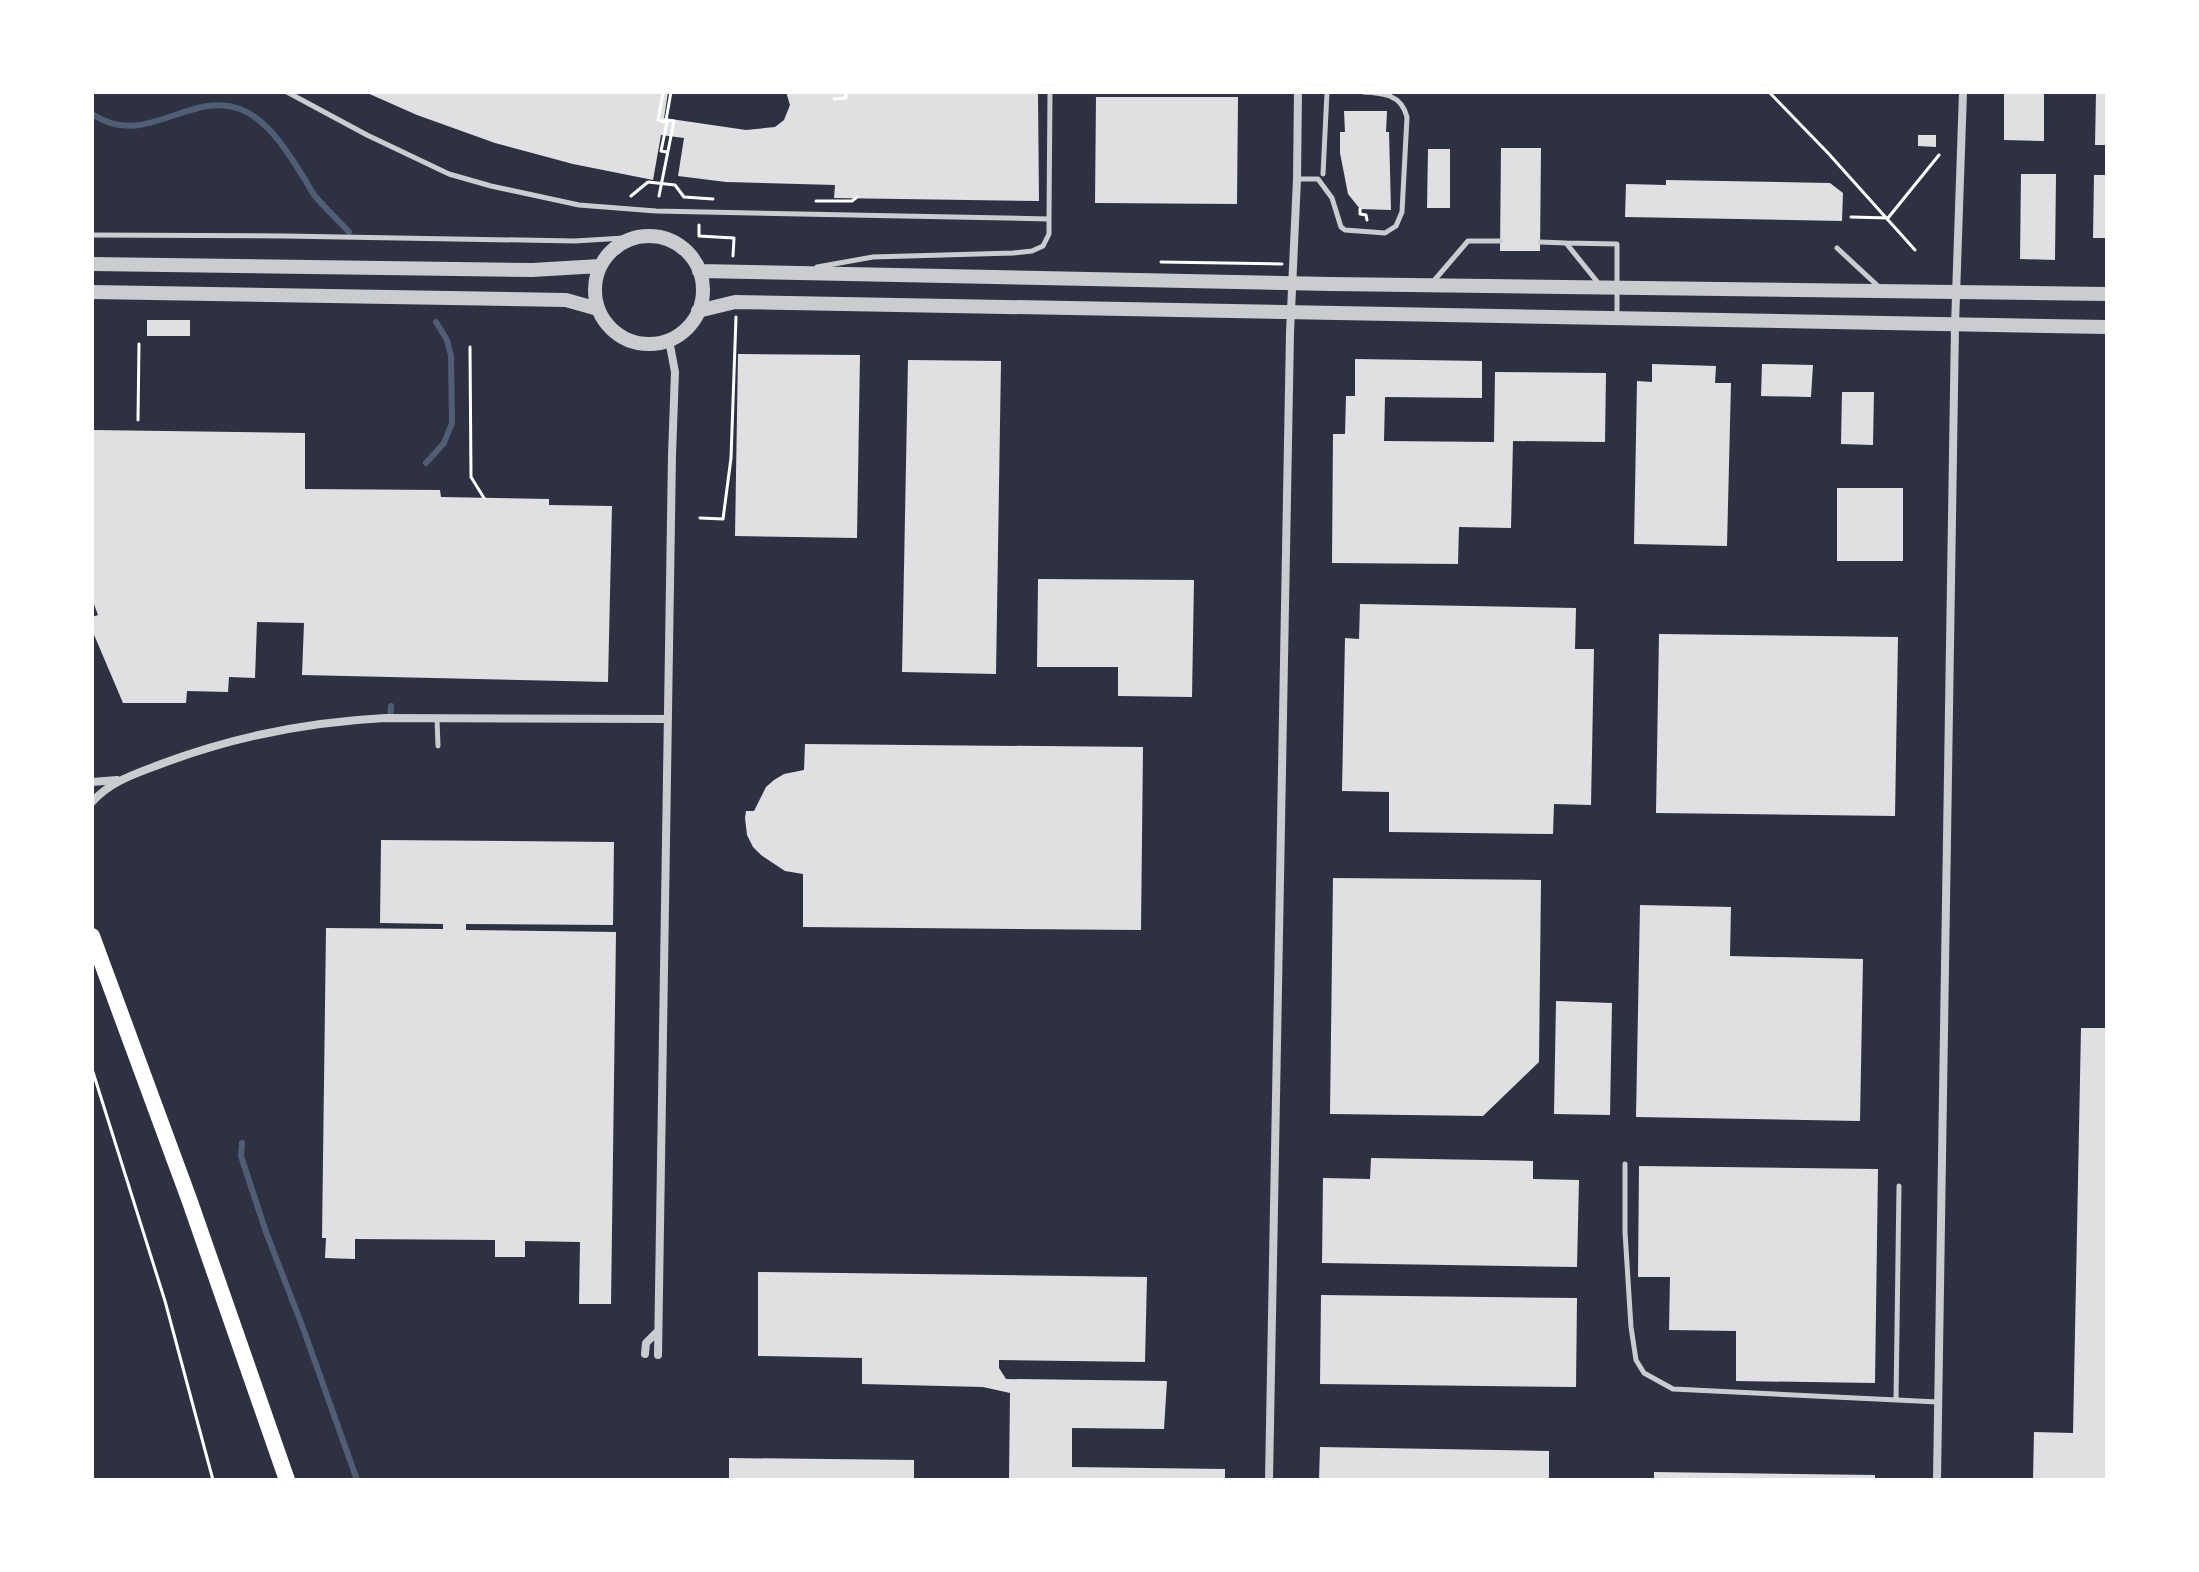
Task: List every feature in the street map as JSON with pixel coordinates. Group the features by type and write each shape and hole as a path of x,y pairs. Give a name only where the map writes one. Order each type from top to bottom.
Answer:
{"main road":[{"path":"93,936 287,1480"}],"street":[{"path":"1269,1480 1291,312 1298,92"},
{"path":"1937,1480 1955,325 1963,92"},
{"path":"653,236 686,251 699,271 702,284 698,311 684,331 656,343 638,343 621,336 607,325 598,309 595,295 595,280 607,255 628,240 640,237 653,236"},
{"path":"92,264 532,270 600,266"},
{"path":"699,271 1430,286 2107,294"},
{"path":"92,292 566,300 598,309"},
{"path":"698,311 735,302 2107,327"},
{"path":"658,1355 675,372 669,340"},
{"path":"92,802 118,780 207,747 296,726 340,720 437,718 668,719"},
{"path":"92,782 118,780"},
{"path":"645,1354 646,1343 658,1331"}],"lane":[{"path":"287,92 449,174 579,205 656,211 1049,219"},
{"path":"788,273 873,257 1032,251 1043,246 1049,234 1050,92"},
{"path":"1327,92 1321,177 1332,198 1341,227 1345,230 1385,233 1396,226 1402,212 1407,117 1404,107 1388,94 1363,92"},
{"path":"1297,179 1321,177"},
{"path":"92,235 575,241 640,237"},
{"path":"1430,286 1468,241 1500,241"},
{"path":"1540,242 1617,244 1610,288 1617,319"},
{"path":"1566,243 1610,288"},
{"path":"1837,248 1882,291"},
{"path":"437,718 438,746"},
{"path":"1625,1164 1625,1232 1631,1327 1636,1360 1644,1373 1673,1389 1938,1402"},
{"path":"1896,1400 1899,1186"}],"path":[{"path":"659,92 663,93 658,120 667,122 661,151 669,152"},
{"path":"659,196 674,121 666,120 671,92"},
{"path":"834,99 846,98 846,92"},
{"path":"1769,92 1915,250"},
{"path":"1888,218 1939,155"},
{"path":"628,197 648,182 675,185 684,197 725,199"},
{"path":"809,201 852,201 857,197"},
{"path":"1360,209 1360,214 1366,215 1367,220"},
{"path":"699,217 699,236 734,238 733,257"},
{"path":"1851,217 1888,218"},
{"path":"1162,262 1285,264"},
{"path":"700,518 723,519 731,458 736,317"},
{"path":"138,420 139,344"},
{"path":"470,347 471,477 484,498"},
{"path":"92,1069 165,1301 213,1480"}],"building":[{"path":"365,92 668,92 664,118 746,130 775,127 784,120 790,105 786,92 1038,92 1039,201 834,198 835,185 726,182 678,176 684,138 661,135 653,180 573,164 495,143 417,115"},
{"path":"2004,92 2044,92 2044,141 2004,140"},
{"path":"2096,92 2107,92 2107,145 2095,145"},
{"path":"1096,97 1238,97 1237,204 1095,203"},
{"path":"1344,111 1387,111 1391,210 1360,209 1348,194 1340,153 1340,132 1345,132"},
{"path":"1918,135 1936,135 1936,147 1918,146"},
{"path":"1501,148 1541,148 1540,251 1500,251"},
{"path":"1428,149 1450,149 1450,208 1427,208"},
{"path":"2021,174 2056,174 2055,260 2020,259"},
{"path":"2094,175 2107,175 2107,238 2093,238"},
{"path":"1666,180 1830,183 1843,193 1842,221 1625,217 1626,184 1666,185"},
{"path":"147,320 190,320 190,336 147,336"},
{"path":"738,354 860,355 857,538 735,536"},
{"path":"1355,359 1482,361 1482,398 1385,397 1384,441 1494,442 1495,372 1606,373 1605,442 1513,441 1511,528 1459,527 1458,564 1332,563 1333,434 1345,434 1346,396 1355,396"},
{"path":"908,360 1001,361 996,674 902,672"},
{"path":"1652,364 1716,366 1715,383 1731,383 1727,546 1634,544 1637,381 1652,382"},
{"path":"1762,364 1813,365 1811,397 1761,396"},
{"path":"1842,392 1874,392 1873,445 1841,444"},
{"path":"92,430 305,433 305,489 440,490 441,497 549,499 549,505 612,506 608,682 302,675 304,623 257,622 255,678 229,677 228,692 187,691 186,703 123,703 92,630 92,617 98,615 92,599"},
{"path":"1837,488 1903,488 1903,561 1837,561"},
{"path":"1038,579 1194,580 1192,697 1118,696 1118,667 1037,667"},
{"path":"1360,604 1576,608 1575,649 1594,649 1591,805 1554,804 1553,834 1389,832 1389,792 1342,791 1345,638 1359,639"},
{"path":"1659,634 1898,637 1895,816 1656,813"},
{"path":"805,744 1143,747 1141,930 803,927 803,874 785,871 761,855 747,835 745,818 746,811 754,811 766,787 774,780 784,774 804,770"},
{"path":"381,840 614,842 613,925 466,924 466,930 616,932 611,1304 579,1304 580,1242 525,1241 525,1257 495,1257 495,1240 355,1239 355,1259 325,1258 326,1238 322,1238 326,928 443,929 443,924 380,923"},
{"path":"1333,878 1541,880 1539,1062 1483,1116 1330,1114"},
{"path":"1640,905 1731,907 1730,956 1863,959 1860,1121 1636,1117"},
{"path":"1556,1001 1612,1003 1610,1115 1554,1114"},
{"path":"2081,1028 2107,1028 2107,1480 2033,1480 2034,1432 2073,1433"},
{"path":"1371,1158 1533,1161 1533,1179 1579,1180 1577,1267 1322,1263 1323,1178 1370,1179"},
{"path":"1639,1166 1878,1169 1875,1383 1736,1381 1736,1331 1669,1330 1670,1277 1638,1277"},
{"path":"758,1272 1147,1277 1145,1362 999,1360 999,1368 1006,1379 1167,1381 1164,1429 1072,1428 1072,1467 1225,1469 1225,1480 1009,1480 1010,1393 983,1387 862,1384 862,1358 758,1356"},
{"path":"1321,1295 1577,1298 1576,1387 1320,1384"},
{"path":"1320,1447 1549,1451 1549,1480 1319,1480"},
{"path":"729,1458 914,1460 914,1480 729,1480"},
{"path":"1654,1472 1875,1475 1875,1480 1654,1480"}],"waterway":[{"path":"92,114 112,123 131,126 203,107 221,105 240,109 259,120 276,137 315,196 349,232"},
{"path":"426,463 444,443 452,423 451,356 447,340 436,322"},
{"path":"390,718 391,706"},
{"path":"242,1143 241,1156 266,1232 357,1480"}]}
